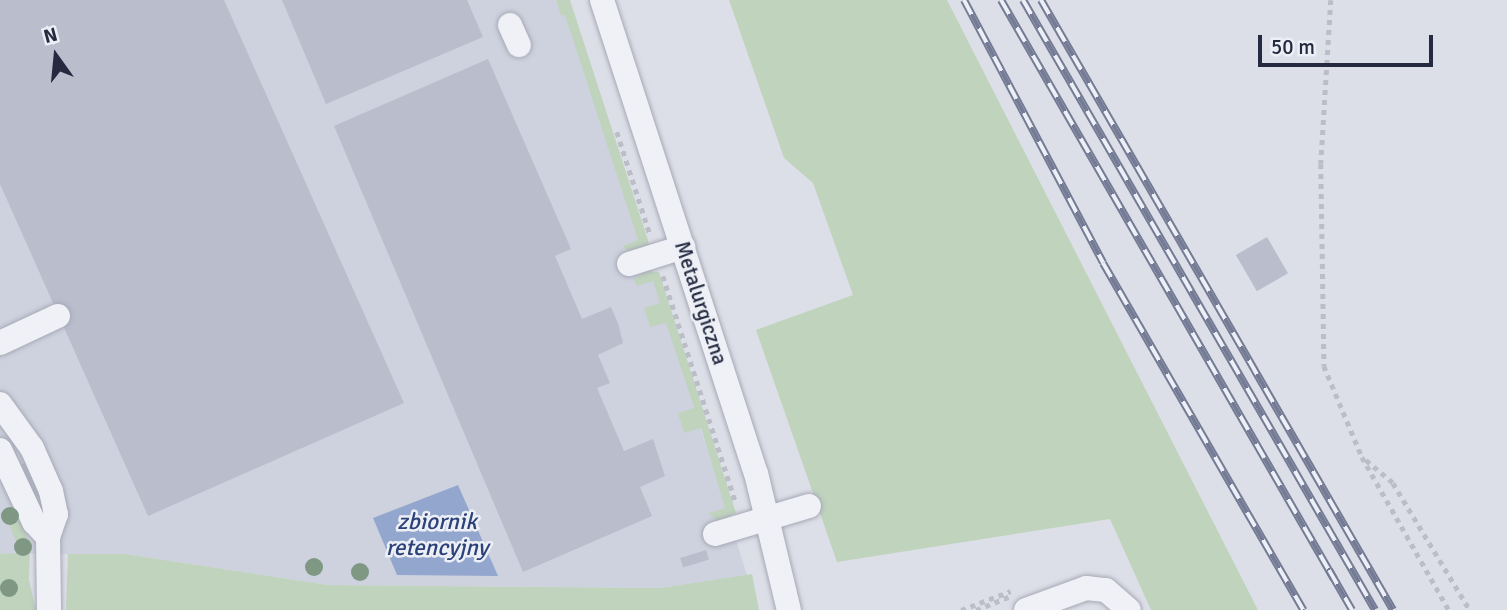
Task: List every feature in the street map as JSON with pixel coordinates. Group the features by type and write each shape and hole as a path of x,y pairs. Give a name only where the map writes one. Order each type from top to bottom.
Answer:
{"street":[{"name":"Metalurgiczna","path":"602,0 769,518 789,610"},
{"path":"629,264 683,247"},
{"path":"0,343 58,316"},
{"path":"0,404 32,448 51,491 56,514 48,537 50,610"},
{"path":"0,450 34,522 48,537"},
{"path":"715,534 809,506"},
{"path":"1026,610 1086,588 1107,590 1129,610"}],"path":[{"path":"1331,0 1321,164 1321,331 1324,366 1362,457 1449,610"},
{"path":"616,128 743,525"},
{"path":"1362,457 1393,483 1470,610"}],"shaded area":[{"path":"0,0 556,0 561,16 569,13 747,575 660,588 328,585 125,554 0,554"}],"green space":[{"path":"556,0 570,0 648,240 649,245 629,252 623,246 638,240 565,15 561,16"},
{"path":"729,0 947,0 1258,610 1151,610 1110,519 837,562 756,330 853,295 813,183 784,158"},
{"path":"646,271 659,272 736,513 718,522 709,513 725,508 701,428 684,433 678,413 694,408 666,323 650,327 644,308 660,303 653,281 637,286 634,279"},
{"path":"15,506 30,545 29,580 36,610 0,610 0,554 21,553 3,511"},
{"path":"68,554 125,554 328,585 660,588 752,574 759,610 66,610"}],"water":[{"name":"zbiornik retencyjny","path":"458,485 498,576 397,575 373,518"}],"building":[{"path":"0,0 224,0 404,403 148,516 0,184"},
{"path":"282,0 467,0 483,37 326,104"},
{"path":"488,59 571,249 555,256 582,319 611,307 618,323 623,343 598,355 610,383 597,388 624,451 653,439 665,476 640,487 652,516 523,572 334,126"},
{"path":"1267,237 1288,273 1257,291 1236,255"},
{"path":"29,461 44,494 33,499 18,466"},
{"path":"706,550 709,560 683,567 680,558"}],"railway":[{"path":"964,0 1103,263 1303,610"},
{"path":"1001,0 1334,579"},
{"path":"1023,0 1375,610"},
{"path":"1041,0 1393,610"},
{"path":"1329,570 1352,610"}]}
